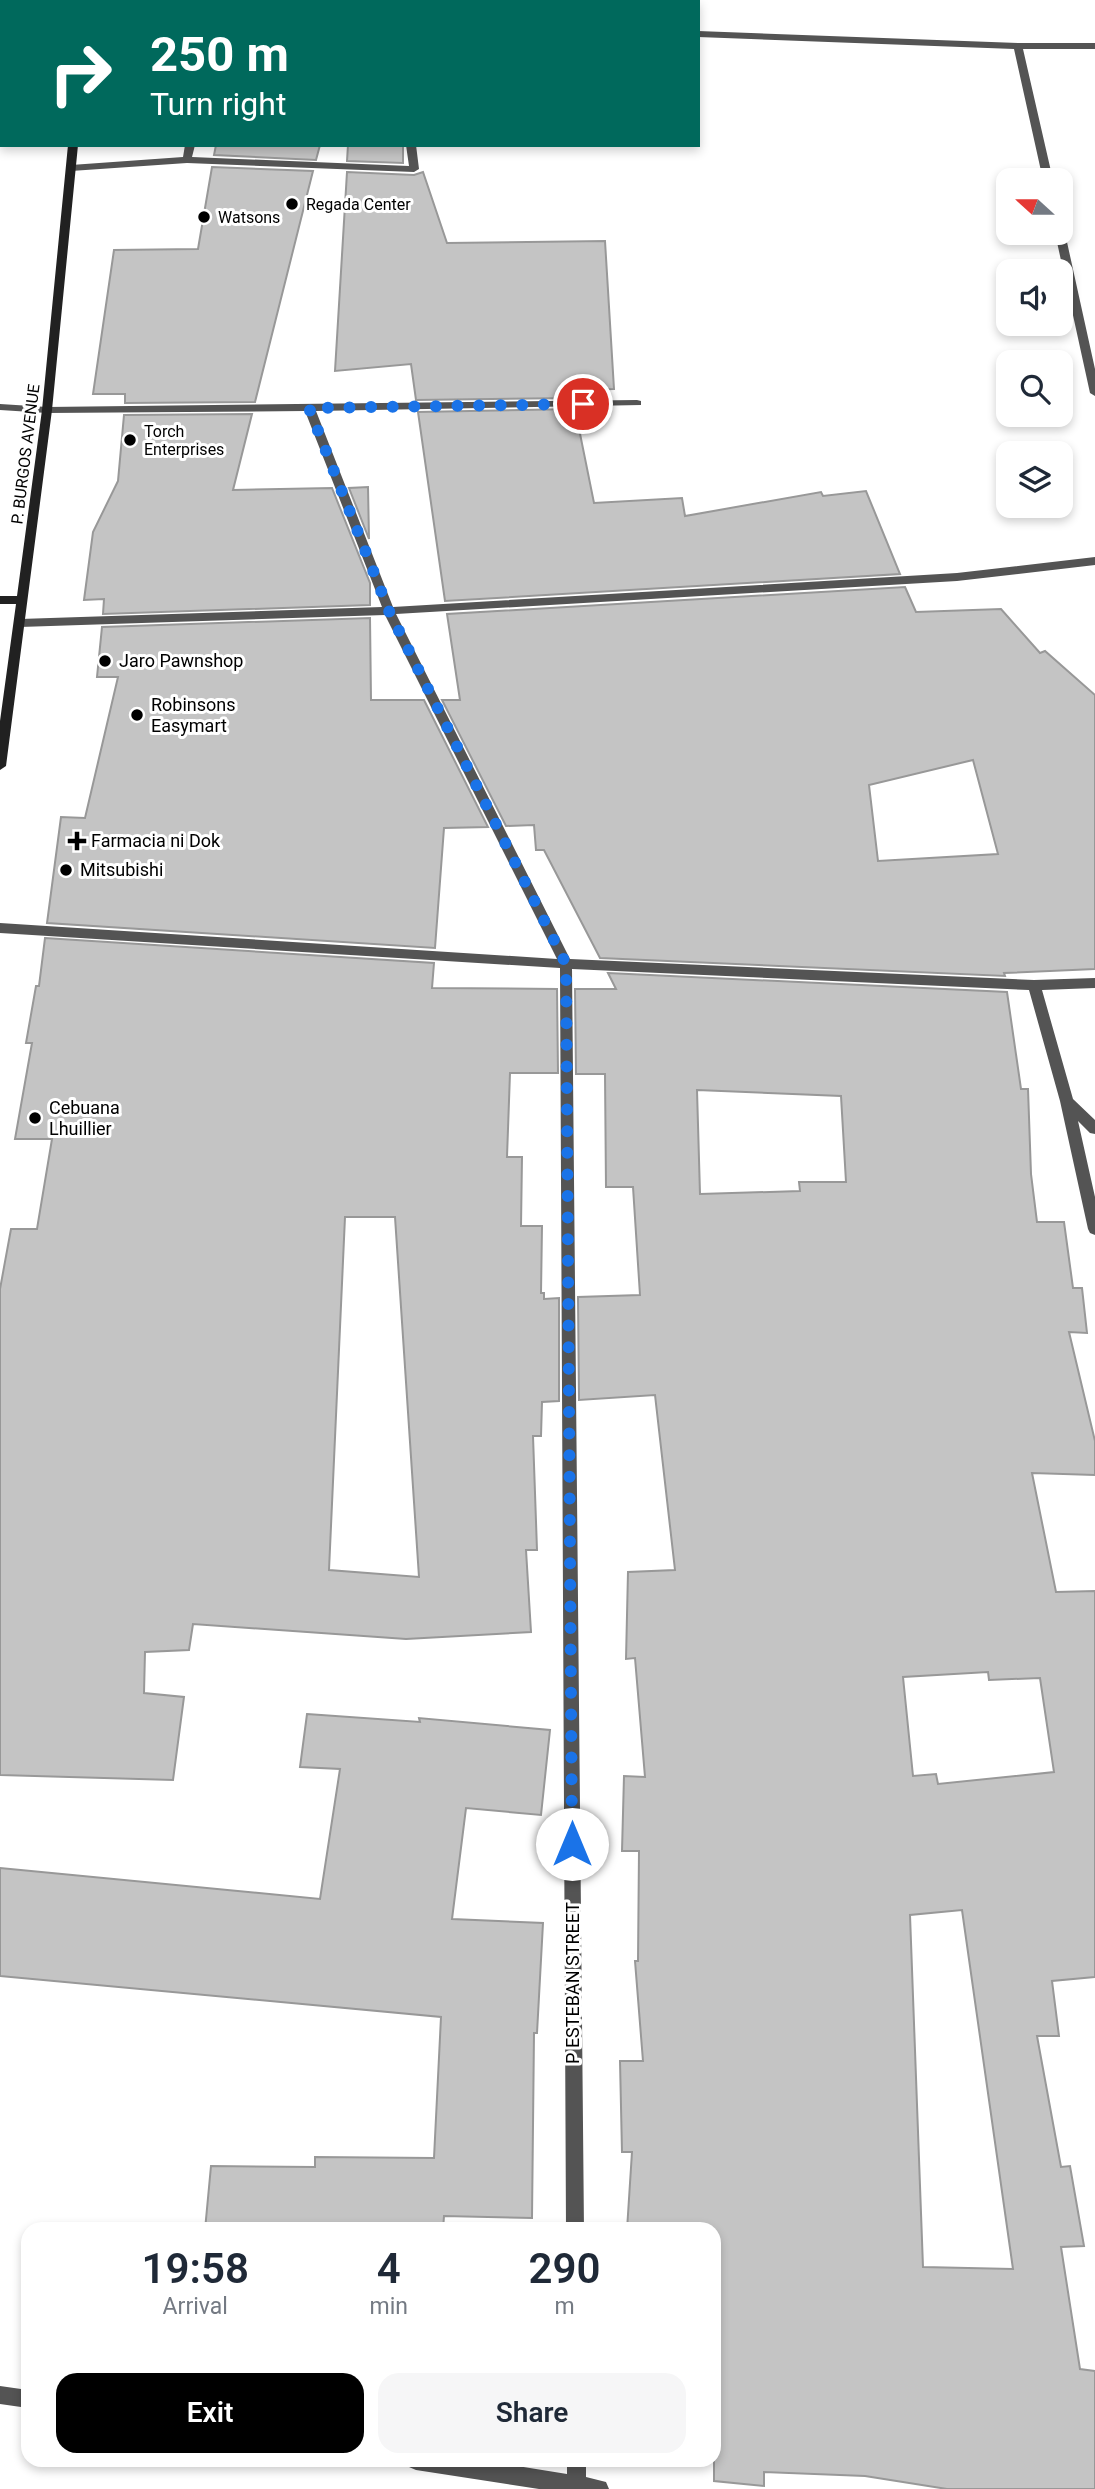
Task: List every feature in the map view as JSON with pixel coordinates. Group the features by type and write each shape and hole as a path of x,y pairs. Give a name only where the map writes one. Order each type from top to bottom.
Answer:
{"main road":[{"name":"P. BURGOS AVENUE","path":"0,766 47,410 73,147"},
{"path":"0,600 23,600"}],"street":[{"path":"700,34 1018,46 1095,46"},
{"path":"1018,46 1045,168"},
{"path":"187,160 190,147"},
{"path":"71,168 187,160 414,169 411,147"},
{"path":"1063,245 1095,393"},
{"path":"0,407 47,410 638,403"},
{"name":"P ESTEBAN STREET","path":"309,408 389,611 566,964 575,2222"},
{"path":"20,623 389,611 957,577 1095,561"},
{"path":"0,928 566,964 1034,985 1095,983"},
{"path":"1034,985 1068,1101 1095,1229"},
{"path":"1068,1101 1095,1129"},
{"path":"0,2395 21,2398"},
{"path":"458,2467 599,2489"},
{"path":"576,2467 577,2487"}],"building":[{"path":"216,147 319,147 316,160 214,155"},
{"path":"348,147 403,147 403,163 347,161"},
{"path":"212,167 313,171 255,402 125,403 125,394 93,394 114,250 198,249"},
{"path":"347,172 414,175 423,172 447,243 605,241 614,389 572,390 573,398 416,400 411,364 335,371"},
{"path":"575,409 594,503 682,498 685,516 821,492 823,496 866,491 900,574 445,601 418,412"},
{"path":"252,414 233,490 332,488 370,583 370,605 103,614 104,599 84,600 93,532 118,481 124,415"},
{"path":"368,487 369,539 349,488"},
{"path":"905,587 916,612 1001,609 1040,653 1045,651 1095,695 1095,969 1004,973 1005,976 600,958 544,850 536,850 534,825 506,826 442,700 460,700 447,614","holes":["973,760 998,854 878,861 869,785"]},
{"path":"370,618 371,700 424,700 488,827 444,828 435,948 47,923 61,817 85,818 118,677 97,677 102,627"},
{"path":"45,938 434,963 432,988 557,989 558,1073 510,1073 507,1157 522,1157 521,1226 542,1226 541,1293 544,1293 544,1299 559,1298 559,1401 542,1402 541,1436 533,1436 537,1550 526,1550 531,1632 406,1639 193,1624 189,1650 145,1652 144,1693 184,1697 173,1780 0,1775 0,1289 11,1229 37,1229 52,1139 15,1139 32,1043 26,1043 36,986 39,986","holes":["345,1217 395,1217 419,1577 329,1570"]},
{"path":"608,973 1007,992 1021,1089 1028,1089 1031,1174 1037,1222 1064,1222 1073,1288 1082,1288 1087,1333 1069,1332 1095,1441 1095,1475 1032,1473 1056,1592 1095,1591 1095,1977 1052,1981 1059,2036 1037,2036 1061,2167 1070,2166 1084,2246 1061,2247 1080,2369 1095,2371 1095,2489 947,2489 865,2476 764,2472 764,2486 714,2481 714,2467 721,2467 721,2222 628,2222 632,2152 622,2152 620,2061 643,2061 635,1961 638,1961 639,1851 622,1851 624,1776 645,1777 635,1658 626,1659 628,1572 675,1570 655,1395 579,1400 578,1297 640,1295 633,1187 606,1187 605,1074 576,1074 575,989 616,989","holes":["697,1090 841,1096 846,1182 799,1182 800,1191 700,1194","988,1672 989,1680 1040,1678 1054,1772 938,1784 936,1774 913,1776 903,1677","962,1910 1013,2269 923,2267 910,1915"]},
{"path":"307,1714 420,1722 419,1718 550,1730 541,1815 466,1808 452,1919 543,1923 537,2033 534,2033 532,2218 444,2216 444,2222 206,2222 211,2166 315,2167 315,2157 434,2158 441,2017 0,1976 0,1868 320,1899 340,1769 300,1767"}],"place":[{"name":"Regada Center","path":"292,204"},
{"name":"Watsons","path":"204,217"},
{"name":"Torch Enterprises","path":"130,440"},
{"name":"Jaro Pawnshop","path":"105,661"},
{"name":"Robinsons Easymart","path":"137,715"},
{"name":"Farmacia ni Dok","path":"77,841"},
{"name":"Mitsubishi","path":"66,870"},
{"name":"Cebuana Lhuillier","path":"35,1118"}],"route":[{"path":"572,1844 566,964 389,611 309,408 583,404"}]}
